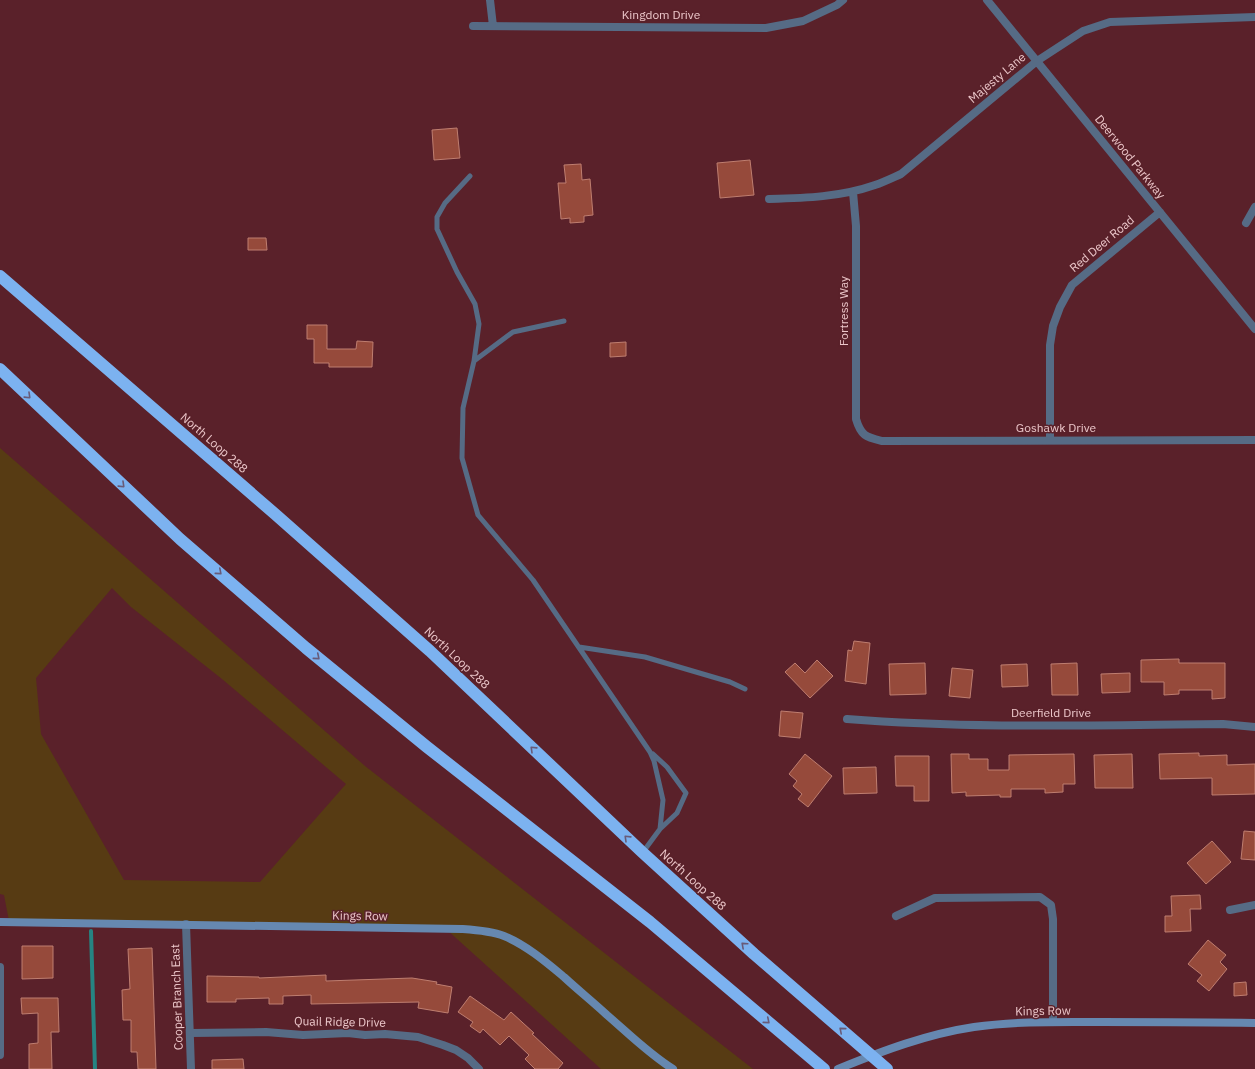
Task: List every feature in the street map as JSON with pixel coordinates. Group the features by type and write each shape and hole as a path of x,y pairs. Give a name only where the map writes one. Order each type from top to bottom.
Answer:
{"highway":[{"name":"North Loop 288","path":"0,276 430,651 642,852 754,954 887,1069"},
{"path":"0,369 180,539 306,648 427,747 650,922 824,1069"}],"street":[{"path":"490,0 493,26"},
{"name":"Kingdom Drive","path":"473,26 766,28 803,21 837,5 843,0"},
{"name":"Deerwood Parkway","path":"987,0 1255,329"},
{"name":"Majesty Lane","path":"769,199 813,198 852,192 875,185 901,174 1037,61 1083,31 1110,22 1255,17"},
{"name":"Fortress Way","path":"852,192 856,226 856,419 860,431"},
{"path":"1246,223 1255,207"},
{"name":"Red Deer Road","path":"1050,440 1050,345 1053,326 1060,307 1072,285 1160,212"},
{"name":"Goshawk Drive","path":"860,431 868,438 882,441 1255,440"},
{"name":"Deerfield Drive","path":"847,719 887,722 1012,726 1223,724 1255,727"},
{"path":"896,916 935,898 1040,897 1051,905 1054,918 1053,1022"},
{"path":"1230,910 1255,905"},
{"name":"Kings Row","path":"0,922 462,929 492,932 504,936 552,967 607,1014 642,1047 658,1060 673,1069"},
{"name":"Cooper Branch East","path":"186,924 191,1033 191,1069"},
{"path":"0,968 0,1055"},
{"name":"Kings Row","path":"838,1069 871,1056 932,1036 974,1027 1018,1022 1255,1023"},
{"name":"Quail Ridge Drive","path":"191,1033 266,1032 304,1035 348,1033 418,1037 443,1044 456,1050 468,1058 479,1069"}],"lane":[{"path":"470,176 445,203 437,217 437,228 456,272 475,304 479,324 474,362 463,408 462,458 478,515 533,580 650,752 654,761 663,800 660,829"},
{"path":"474,362 512,332 564,321"},
{"path":"579,647 645,658 730,682 745,689"},
{"path":"642,852 660,829 677,813 686,794 667,767 650,752"}],"shaded area":[{"path":"0,448 365,766 753,1069 601,1069 446,929 9,921 4,895 0,894","holes":["112,588 131,607 222,679 346,784 260,882 124,880 41,734 36,678"]}],"building":[{"path":"457,128 460,158 434,160 432,130"},
{"path":"750,160 754,195 720,198 717,163"},
{"path":"581,164 582,180 590,179 593,215 584,216 584,222 570,223 570,218 561,219 558,183 566,183 564,165"},
{"path":"248,238 266,238 267,250 248,250"},
{"path":"307,325 327,325 327,349 356,349 357,341 373,342 372,367 329,367 329,363 314,363 314,339 307,339"},
{"path":"626,342 626,356 610,357 610,343"},
{"path":"854,641 870,643 866,684 845,681 848,650 852,651"},
{"path":"1179,659 1179,663 1225,663 1225,698 1212,699 1212,690 1179,690 1179,694 1164,695 1164,682 1141,682 1141,660"},
{"path":"817,660 833,676 810,698 785,672 795,663 805,673"},
{"path":"925,663 926,694 890,695 889,664"},
{"path":"1077,663 1078,695 1052,695 1051,664"},
{"path":"1027,664 1028,686 1002,687 1001,665"},
{"path":"952,668 973,670 970,698 949,696"},
{"path":"1130,673 1130,692 1102,693 1101,674"},
{"path":"781,711 803,713 800,738 779,736"},
{"path":"1199,753 1199,756 1227,755 1227,765 1255,764 1255,794 1212,795 1212,778 1160,779 1159,754"},
{"path":"805,754 832,776 808,807 798,799 802,794 793,786 797,781 789,774"},
{"path":"951,754 969,754 969,759 988,759 988,770 1009,770 1009,755 1074,754 1075,784 1063,784 1063,792 1045,793 1045,789 1011,789 1011,797 1000,797 1000,795 966,796 966,792 952,793"},
{"path":"1132,754 1133,788 1095,788 1094,755"},
{"path":"895,756 929,756 929,801 914,801 914,786 896,786"},
{"path":"876,767 877,793 844,794 843,768"},
{"path":"1244,831 1255,832 1255,860 1241,859"},
{"path":"1212,841 1231,862 1206,884 1187,863"},
{"path":"1200,895 1201,909 1190,909 1191,931 1165,932 1165,916 1172,916 1171,896"},
{"path":"1208,940 1226,955 1220,962 1227,969 1209,991 1197,981 1202,975 1188,964"},
{"path":"22,946 53,946 53,978 22,979"},
{"path":"152,948 156,1069 138,1069 137,1052 131,1052 131,1020 123,1020 122,990 130,989 128,949"},
{"path":"326,975 326,981 412,978 437,982 436,984 452,987 448,1013 418,1008 419,1002 311,1004 311,995 283,996 283,1004 269,1004 269,998 236,999 236,1002 207,1002 207,976 259,978"},
{"path":"1246,982 1247,995 1234,996 1234,983"},
{"path":"470,996 504,1020 511,1012 563,1063 558,1069 535,1069 525,1059 529,1055 509,1036 500,1045 483,1029 480,1033 470,1026 473,1022 458,1012"},
{"path":"21,998 58,998 59,1032 51,1032 52,1069 29,1069 29,1044 38,1043 38,1013 22,1014"},
{"path":"243,1059 244,1069 212,1069 212,1060"}],"waterway":[{"path":"91,931 95,1069"}]}
